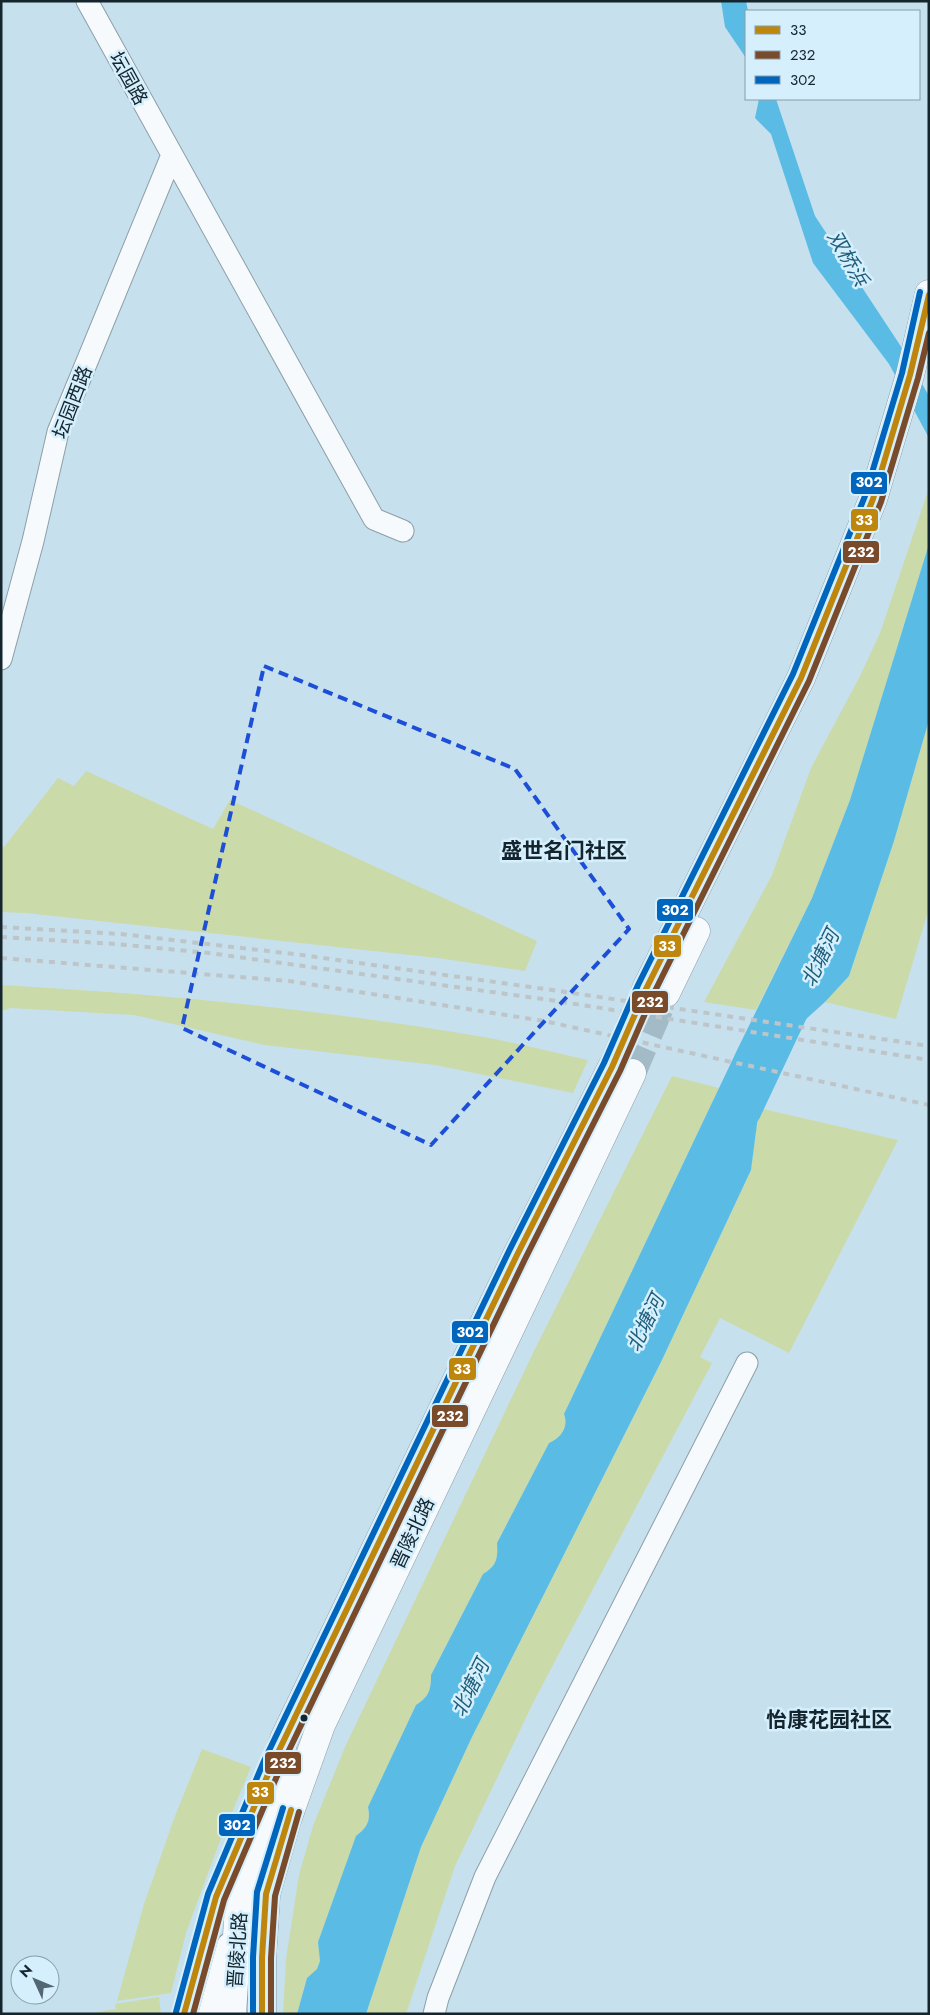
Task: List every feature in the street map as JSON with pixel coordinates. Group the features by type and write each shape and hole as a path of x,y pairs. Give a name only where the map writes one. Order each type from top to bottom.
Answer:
{"main road":[{"path":"921,377 898,414 873,499 801,678 656,991 815,684 891,501 909,439 921,377 929,294"},
{"name":"晋陵北路","path":"232,2014 239,1905 284,1739 517,1255 622,1070 321,1725 287,1820 266,1894 262,1958 262,2014"},
{"path":"274,2014 275,1945 290,1854 330,1749 353,1697 361,1640"}],"street":[{"name":"坛园路","path":"87,1 374,519 403,531"},
{"name":"坛园西路","path":"1,658 33,541 58,432 172,155"},
{"path":"434,2014 438,1998 485,1877 746,1363"},
{"path":"209,2014 239,1905 294,1774 321,1725"},
{"path":"184,2014 216,1897 284,1739"}],"highlighted area":[{"path":"264,666 515,769 629,929 431,1145 182,1028"}],"green space":[{"path":"929,488 929,544 850,800 812,898 756,1010 704,1002 772,875 811,768 860,676 880,633"},
{"path":"929,720 929,908 896,1019 825,1002 849,976 894,841"},
{"path":"86,771 213,829 230,800 537,941 525,971 438,958 26,913 1,912 1,846 4,847 58,778 74,786"},
{"path":"1,985 185,998 307,1011 489,1038 588,1060 573,1093 435,1065 265,1045 134,1015 11,1008 1,1011"},
{"path":"672,1076 719,1088 564,1414 565,1428 557,1438 549,1443 497,1543 496,1561 483,1574 431,1675 428,1693 416,1705 368,1807 369,1816 367,1824 356,1837 318,1942 320,1961 317,1969 307,1978 297,2014 283,2014 286,1959 299,1875 313,1826 345,1747 534,1351"},
{"path":"759,1108 898,1140 789,1353 720,1318 700,1357 712,1363 533,1703 455,1866 406,2014 366,2014 421,1847 471,1739 661,1362 751,1170"},
{"path":"202,1749 251,1767 218,1846 186,1933 171,1993 117,2001 144,1904 175,1816"},
{"path":"159,1997 161,2014 85,2014 116,2009 115,2004"}],"water":[{"path":"721,1 746,1 748,10 745,10 745,57 725,27"},
{"path":"759,100 776,100 815,216 900,345 929,396 929,438 889,364 813,263 771,134 755,118"},
{"path":"929,544 929,720 894,841 849,976 825,1002 766,1055 751,1170 661,1362 471,1739 421,1847 366,2014 297,2014 307,1978 317,1969 320,1961 318,1942 356,1836 367,1824 369,1816 368,1807 416,1705 428,1693 431,1675 483,1574 496,1561 497,1543 549,1443 557,1438 565,1428 564,1414 739,1046 812,898 850,800"}],"waterway":[{"name":"北塘河","path":"747,1112 796,1008"}],"tunnel":[{"path":"612,1067 646,989"},
{"path":"632,1073 666,993"}],"railway":[{"path":"1,927 121,934 302,955 929,1046"},
{"path":"1,937 116,944 209,953 550,1000 929,1060"},
{"path":"1,958 289,981 544,1021 929,1105"}],"transit line":[{"name":"302","path":"176,2012 208,1894 264,1761 509,1251 604,1063 638,985 793,674 865,496 902,373 920,292"},
{"name":"33","path":"184,2014 216,1897 272,1765 517,1255 612,1067 646,989 801,678 873,499 910,375 929,295"},
{"name":"232","path":"193,2014 224,1900 280,1769 525,1259 620,1071 654,993 809,681 881,502 918,378 929,333"},
{"name":"302","path":"253,2014 253,1957 257,1892 283,1808"},
{"name":"33","path":"262,2014 262,1958 266,1894 291,1810"},
{"name":"232","path":"271,2014 271,1958 275,1896 299,1812"}],"district":[{"name":"盛世名门社区","path":"564,851"},
{"name":"怡康花园社区","path":"829,1720"}],"water label":[{"name":"双桥浜","path":"848,258"}]}
